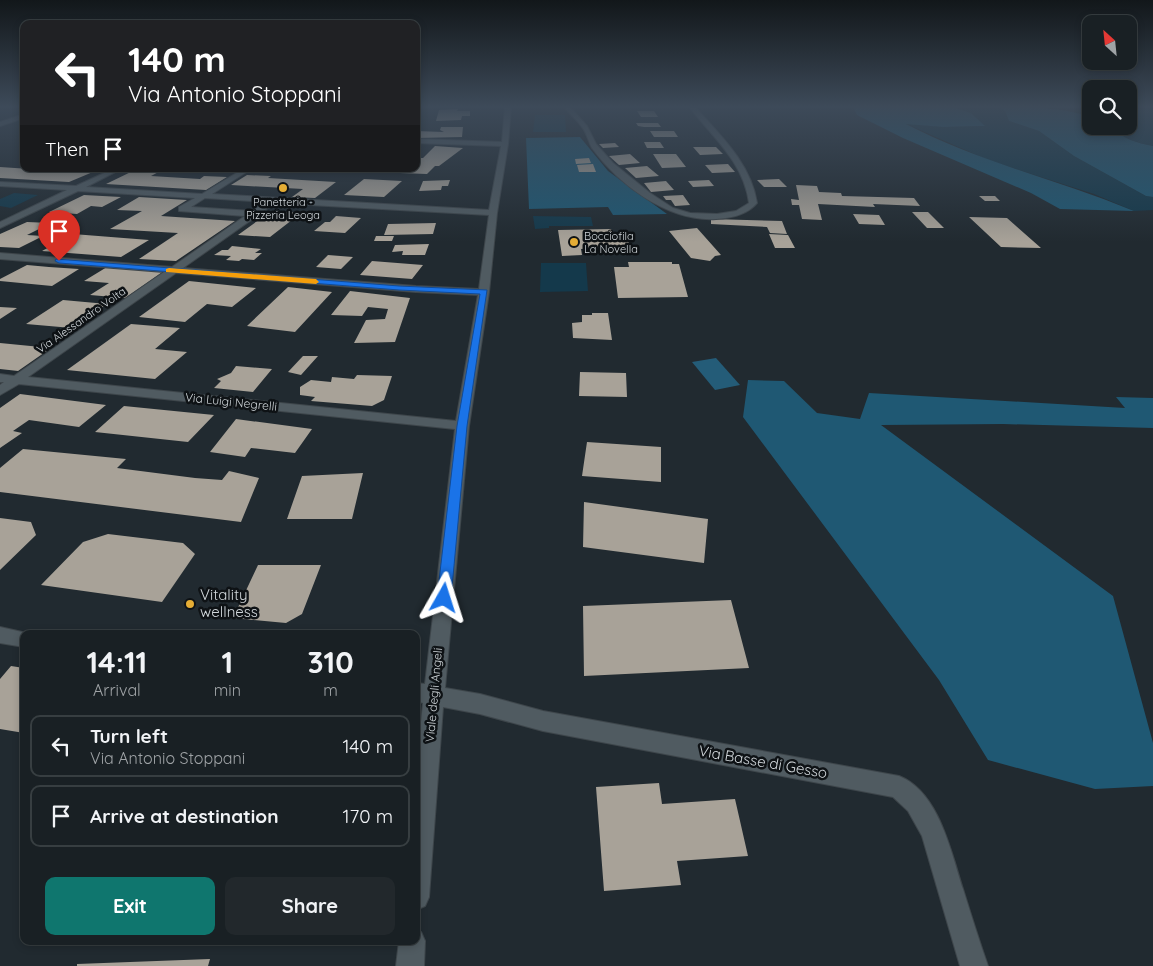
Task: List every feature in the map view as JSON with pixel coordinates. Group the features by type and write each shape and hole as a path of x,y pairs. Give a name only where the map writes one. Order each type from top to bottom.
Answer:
{"street":[{"name":"Viale degli Angeli","path":"420,806 425,693 503,152"},
{"path":"599,152 649,196 674,212 702,217 741,212 753,204 750,187 742,170 728,152"},
{"path":"0,225 111,172"},
{"path":"243,172 182,209 253,214"},
{"path":"0,184 493,214"},
{"path":"219,186 231,187"},
{"name":"Via Alessandro Volta","path":"0,391 288,191"},
{"path":"0,256 434,291 484,292"},
{"name":"Via Luigi Negrelli","path":"0,378 462,426"},
{"path":"0,635 20,638"},
{"name":"Via Basse di Gesso","path":"425,693 480,704 543,721 900,786 916,803 932,831 974,966"},
{"path":"410,966 412,945"}],"shaded area":[{"path":"527,152 592,152 608,171 667,214 613,215 608,207 529,209"},
{"path":"936,152 970,152 1134,211 1060,209 1031,193"},
{"path":"970,152 1069,152 1146,196 1153,197 1153,210 1134,211 1094,194 988,160"},
{"path":"1069,152 1153,152 1153,197 1146,196"},
{"path":"14,193 38,195 11,208 0,206 0,199"},
{"path":"533,216 591,217 593,226 549,226 549,228 535,229"},
{"path":"541,263 586,263 588,291 540,292"},
{"path":"716,358 740,385 715,390 692,362"},
{"path":"748,380 784,381 817,413 860,419 869,393 1125,408 1116,397 1153,398 1153,428 1003,424 881,425 1113,596 1153,743 1153,786 1095,789 988,760 939,680 743,417"}],"building":[{"path":"429,152 458,152 439,166 435,166 427,174 400,173 420,172 420,158 423,158"},
{"path":"697,152 721,152 723,154 700,155"},
{"path":"630,154 640,163 619,165 609,156"},
{"path":"653,154 676,154 686,167 662,168"},
{"path":"589,158 591,163 576,164 575,159"},
{"path":"593,164 596,172 579,172 577,165"},
{"path":"728,164 735,172 712,173 705,165"},
{"path":"647,166 659,176 636,178 625,168"},
{"path":"0,167 20,168 20,172 93,172 69,182 0,178"},
{"path":"131,172 158,172 151,176 200,179 204,176 227,177 206,190 106,184"},
{"path":"247,175 336,182 315,198 292,197 303,189 231,185"},
{"path":"364,179 402,181 384,197 344,195"},
{"path":"779,179 787,187 764,187 757,180"},
{"path":"450,180 448,186 442,186 441,190 419,191 423,181"},
{"path":"709,180 714,186 693,187 688,181"},
{"path":"666,181 674,190 651,192 644,183"},
{"path":"796,185 817,186 819,192 841,193 842,196 914,198 920,206 873,204 875,207 818,204 822,220 802,219 799,205 792,205 791,199 799,200"},
{"path":"84,195 121,197 102,207 91,206 77,214 49,212"},
{"path":"683,195 690,205 675,206 671,200 666,200 663,196"},
{"path":"979,196 995,196 1000,201 985,201"},
{"path":"139,197 187,200 161,216 235,221 176,261 139,259 178,233 110,229 142,211 117,210"},
{"path":"271,211 301,213 270,237 238,235"},
{"path":"912,212 928,212 944,228 927,228"},
{"path":"853,214 879,215 885,225 859,224"},
{"path":"336,216 361,218 345,233 314,231 325,222 330,222"},
{"path":"969,217 1007,218 1041,248 1001,247"},
{"path":"711,219 782,221 787,234 770,233 767,227 711,224"},
{"path":"27,222 51,223 27,235 43,236 19,248 0,247 0,234"},
{"path":"436,223 433,234 384,235 388,224"},
{"path":"697,228 721,255 715,256 710,261 691,258 669,231"},
{"path":"611,229 613,234 626,234 630,247 581,249 582,255 562,256 558,230"},
{"path":"73,234 149,240 121,257 42,251"},
{"path":"769,234 788,235 795,248 775,248"},
{"path":"376,236 394,236 392,241 374,241"},
{"path":"429,244 425,255 402,255 403,251 392,252 395,245"},
{"path":"232,246 261,249 255,253 262,253 254,260 242,259 239,261 226,260 231,256 214,255 222,250 228,250"},
{"path":"328,255 353,257 341,269 316,267"},
{"path":"372,261 423,265 412,279 360,275"},
{"path":"628,262 672,262 672,264 679,264 688,297 618,298 614,267 629,267"},
{"path":"27,265 79,269 52,286 0,281 0,279"},
{"path":"107,267 164,271 125,298 90,295 109,283 84,281"},
{"path":"189,281 256,288 232,307 207,304 185,322 139,317"},
{"path":"288,287 332,292 295,332 247,326"},
{"path":"350,291 410,298 395,342 354,343 366,320 385,319 388,309 368,307 362,316 331,315"},
{"path":"63,300 107,304 72,328 26,324"},
{"path":"0,307 17,308 0,319"},
{"path":"592,313 608,313 612,340 573,338 572,323 582,322 582,315 592,315"},
{"path":"131,324 180,328 155,349 187,352 155,379 67,370"},
{"path":"0,343 51,348 18,371 0,369"},
{"path":"303,356 318,356 301,375 288,372"},
{"path":"236,366 272,369 253,392 214,388 221,381 217,379 231,373"},
{"path":"580,372 626,373 627,397 579,396"},
{"path":"357,375 392,376 384,400 372,406 311,401 315,397 300,395 300,387 311,380 331,382 332,377 354,379"},
{"path":"20,394 106,405 79,427 29,420 13,431 22,433 0,448 0,408"},
{"path":"124,406 214,415 188,442 95,432"},
{"path":"236,419 312,429 295,453 251,448 245,457 210,452"},
{"path":"587,442 661,447 661,482 582,476"},
{"path":"23,449 126,459 117,468 195,478 222,480 229,471 259,478 241,522 0,492 0,468"},
{"path":"363,473 352,519 287,519 302,476"},
{"path":"584,502 708,519 704,563 583,547"},
{"path":"0,518 31,522 36,535 0,570"},
{"path":"108,534 183,543 195,554 162,602 41,585 83,542"},
{"path":"258,565 321,565 302,614 286,623 233,618"},
{"path":"731,600 749,668 584,676 583,606"},
{"path":"11,666 20,667 20,732 0,729 0,679"},
{"path":"659,783 662,804 735,799 748,856 677,861 681,885 604,891 596,787"},
{"path":"210,959 208,966 77,966 77,964"}],"slow traffic":[{"path":"169,270 316,282"}],"place":[{"name":"Panetteria - Pizzeria Leoga","path":"283,188"},
{"name":"Bocciofila La Novella","path":"574,242"},
{"name":"Vitality wellness","path":"190,604"}],"route":[{"path":"59,261 399,288 484,292 462,426 444,598"}]}
